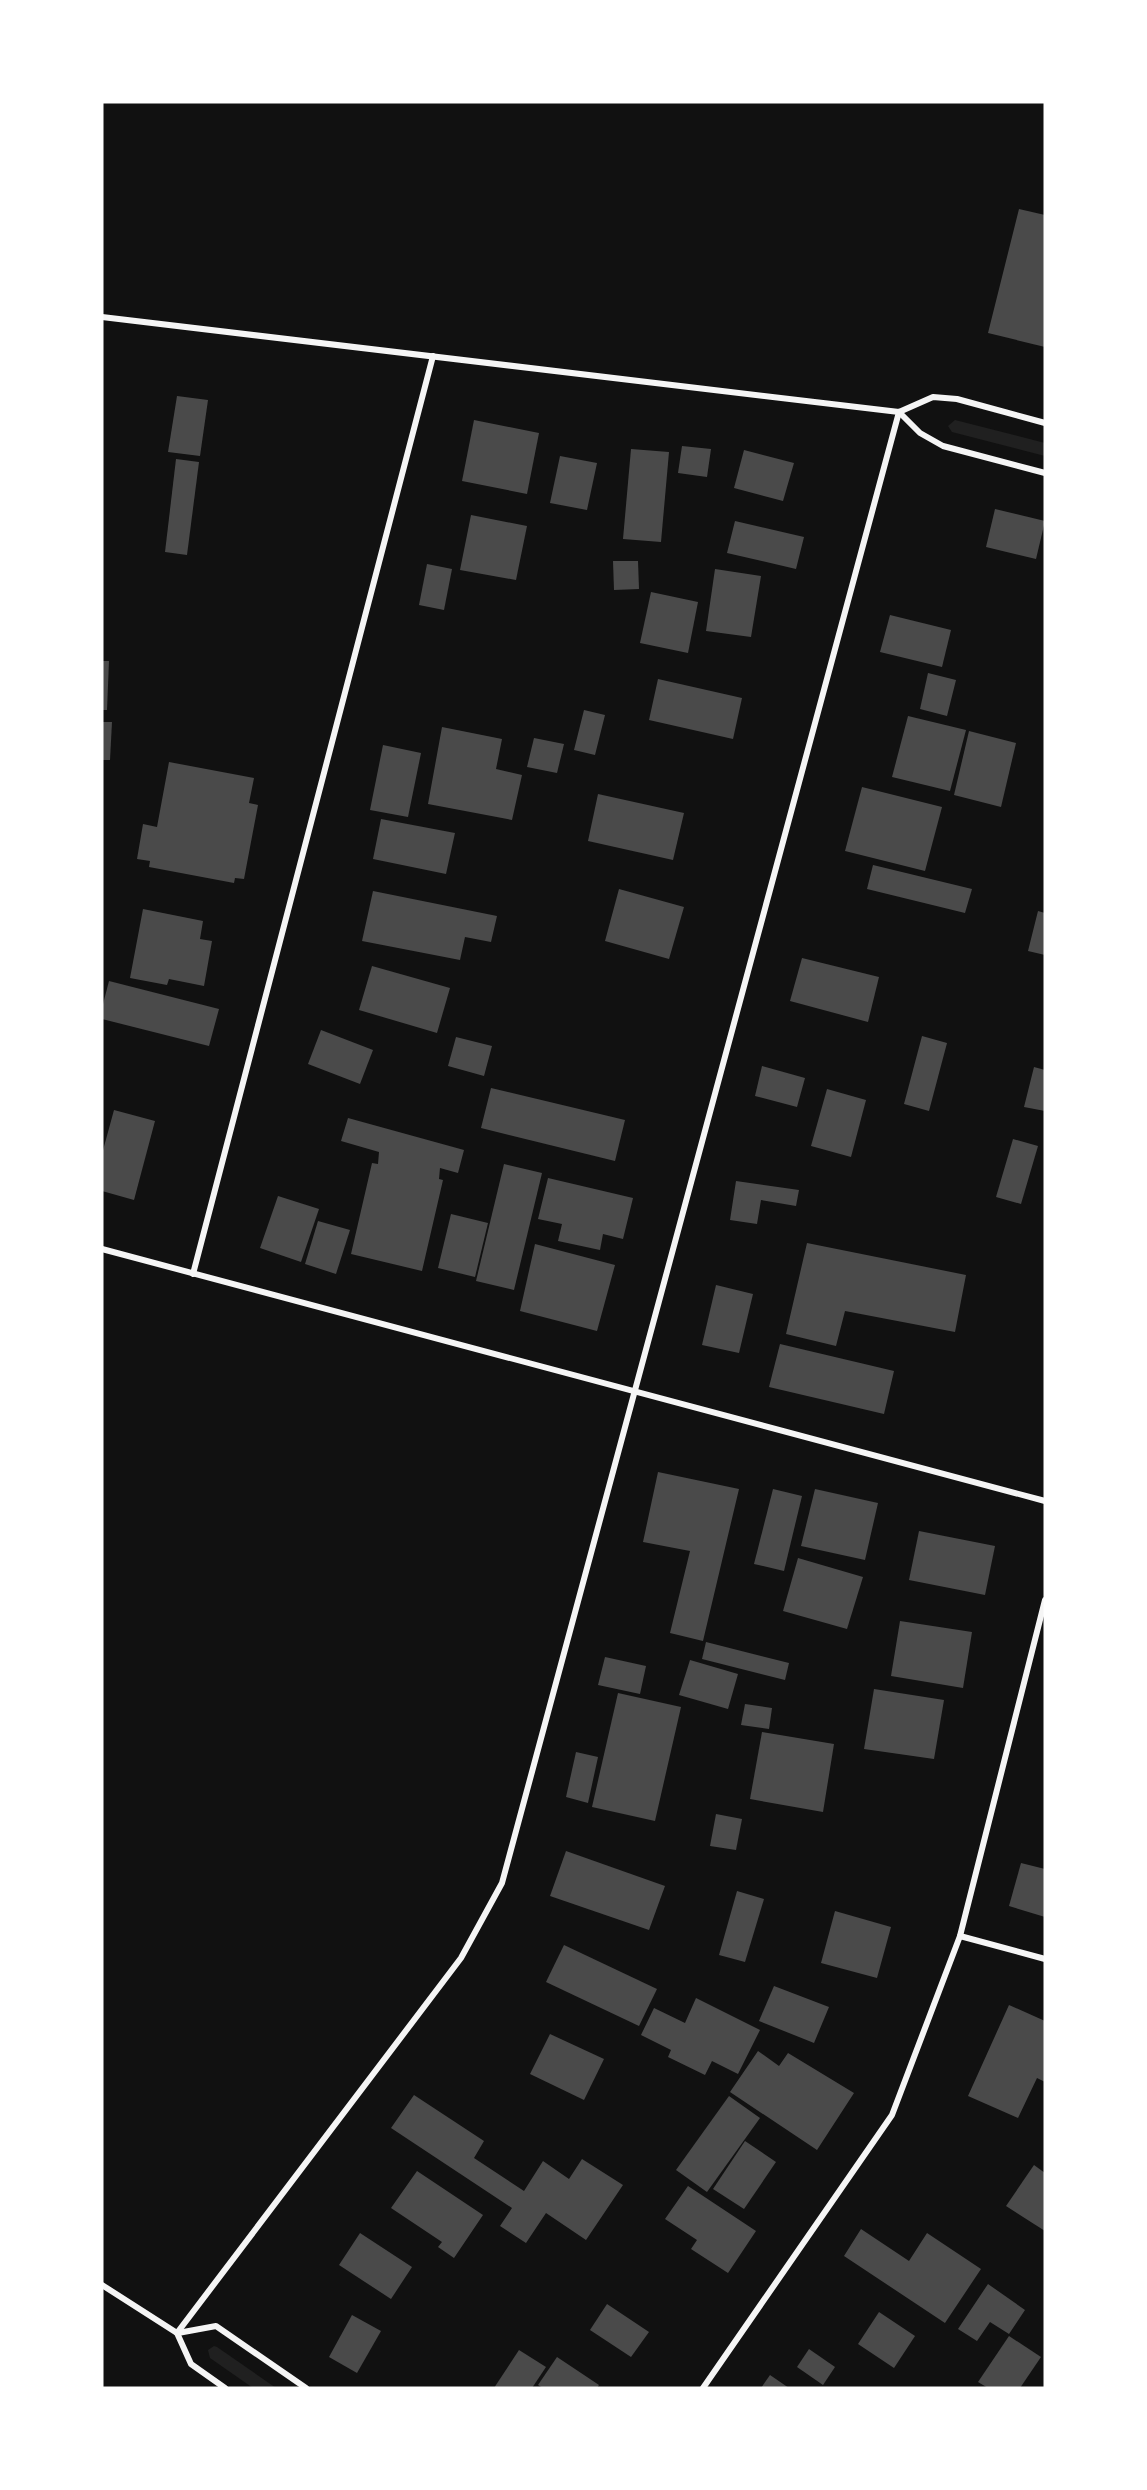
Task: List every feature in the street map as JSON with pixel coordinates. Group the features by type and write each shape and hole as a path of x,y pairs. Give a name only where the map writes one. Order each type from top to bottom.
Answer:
{"street":[{"path":"102,317 899,412 933,397 957,399 1045,423"},
{"path":"193,1274 434,356"},
{"path":"899,412 920,433 943,446 1045,472"},
{"path":"177,2333 461,1958 502,1883 899,412"},
{"path":"102,1249 1045,1501"},
{"path":"703,2388 892,2115 960,1936 1045,1600"},
{"path":"960,1936 1045,1959"},
{"path":"102,2285 177,2333 191,2364 225,2388"},
{"path":"177,2333 216,2326 306,2388"}],"shaded area":[{"path":"955,420 1045,443 1045,456 952,432 948,426"},
{"path":"214,2346 276,2388 253,2388 210,2358 208,2350"}],"building":[{"path":"1019,209 1045,215 1045,347 988,333"},
{"path":"177,396 208,400 200,456 168,452"},
{"path":"474,420 539,433 527,494 462,481"},
{"path":"682,446 711,449 707,477 678,473"},
{"path":"631,449 669,452 661,542 623,539"},
{"path":"744,450 794,463 783,501 734,488"},
{"path":"560,456 597,463 587,510 550,503"},
{"path":"176,459 199,462 187,555 165,552"},
{"path":"995,509 1045,521 1036,559 986,547"},
{"path":"471,515 527,526 516,580 460,570"},
{"path":"735,521 804,537 796,569 727,553"},
{"path":"613,561 638,561 639,589 614,590"},
{"path":"427,564 452,569 444,610 419,605"},
{"path":"715,569 761,576 751,637 706,631"},
{"path":"651,592 698,602 688,653 640,643"},
{"path":"890,615 951,630 942,667 880,652"},
{"path":"102,661 109,661 107,710 102,710"},
{"path":"928,673 956,680 947,716 920,709"},
{"path":"658,679 742,698 733,739 649,720"},
{"path":"584,710 605,715 595,755 574,750"},
{"path":"908,716 966,730 950,791 892,777"},
{"path":"102,722 112,722 110,760 102,760"},
{"path":"442,727 502,739 496,769 522,775 512,820 428,804"},
{"path":"969,731 1016,743 1001,807 954,795"},
{"path":"534,738 564,744 557,773 527,767"},
{"path":"383,745 421,753 408,817 370,810"},
{"path":"169,762 254,778 249,803 258,805 244,879 235,878 234,883 149,867 150,861 137,859 143,824 157,827"},
{"path":"862,787 942,807 925,871 845,851"},
{"path":"598,794 684,813 673,860 588,841"},
{"path":"381,819 455,833 446,874 373,859"},
{"path":"873,865 972,889 965,913 867,889"},
{"path":"619,889 684,907 669,959 605,941"},
{"path":"373,891 497,916 491,942 465,937 460,960 362,941"},
{"path":"143,909 203,921 200,939 212,941 204,986 169,979 167,985 130,978"},
{"path":"1038,911 1045,913 1045,955 1028,951"},
{"path":"802,958 879,977 868,1022 790,1001"},
{"path":"372,966 450,988 437,1033 359,1010"},
{"path":"109,981 219,1009 209,1046 102,1019 102,1008"},
{"path":"321,1030 373,1050 360,1084 308,1064"},
{"path":"922,1036 947,1043 929,1111 904,1104"},
{"path":"456,1037 492,1046 484,1076 448,1066"},
{"path":"762,1066 805,1078 797,1107 755,1096"},
{"path":"1034,1067 1045,1070 1045,1111 1024,1107"},
{"path":"491,1088 625,1120 615,1161 481,1128"},
{"path":"827,1089 866,1100 851,1157 811,1146"},
{"path":"114,1110 155,1121 134,1200 102,1191 102,1154"},
{"path":"348,1118 464,1150 458,1173 440,1168 439,1179 443,1180 422,1271 351,1254 372,1163 378,1164 379,1152 341,1141"},
{"path":"1013,1139 1038,1146 1021,1204 996,1197"},
{"path":"504,1164 542,1173 514,1290 476,1281"},
{"path":"548,1178 633,1198 623,1239 603,1234 600,1250 558,1241 562,1224 538,1219"},
{"path":"736,1181 799,1190 796,1206 761,1200 757,1224 730,1220"},
{"path":"278,1196 319,1209 301,1262 260,1248"},
{"path":"451,1214 488,1223 475,1277 438,1268"},
{"path":"318,1221 350,1230 336,1274 305,1264"},
{"path":"807,1243 966,1275 955,1332 845,1311 836,1346 786,1334"},
{"path":"535,1244 615,1265 597,1331 520,1311"},
{"path":"716,1285 753,1294 739,1353 702,1345"},
{"path":"780,1344 894,1371 884,1414 769,1387"},
{"path":"658,1472 739,1489 703,1641 670,1633 690,1551 643,1542"},
{"path":"773,1489 802,1496 784,1571 754,1564"},
{"path":"815,1489 878,1503 865,1560 801,1546"},
{"path":"919,1531 995,1546 985,1595 909,1580"},
{"path":"798,1558 863,1577 847,1629 783,1611"},
{"path":"900,1621 972,1632 963,1688 891,1676"},
{"path":"706,1642 789,1663 785,1680 702,1659"},
{"path":"605,1657 646,1666 640,1694 598,1685"},
{"path":"690,1660 738,1674 728,1709 679,1695"},
{"path":"874,1689 944,1700 934,1759 864,1749"},
{"path":"618,1693 681,1707 655,1821 592,1807"},
{"path":"745,1704 772,1708 769,1729 741,1725"},
{"path":"762,1732 834,1744 823,1812 750,1799"},
{"path":"576,1752 598,1757 588,1803 566,1797"},
{"path":"716,1814 742,1819 736,1850 710,1846"},
{"path":"566,1851 665,1886 649,1930 550,1896"},
{"path":"1021,1863 1045,1869 1045,1917 1009,1906"},
{"path":"737,1891 764,1899 745,1962 719,1955"},
{"path":"835,1911 891,1927 877,1978 821,1963"},
{"path":"564,1945 657,1989 639,2026 546,1982"},
{"path":"774,1986 829,2007 814,2043 759,2021"},
{"path":"696,1998 760,2030 738,2074 712,2061 705,2075 668,2057 671,2050 641,2035 654,2008 685,2023"},
{"path":"1009,2005 1045,2021 1045,2082 1037,2078 1018,2118 968,2096"},
{"path":"550,2034 604,2059 584,2100 530,2074"},
{"path":"758,2051 779,2066 788,2053 854,2093 817,2150 730,2092"},
{"path":"414,2095 484,2141 474,2158 524,2191 543,2161 569,2179 582,2159 623,2185 586,2240 546,2213 526,2243 500,2226 512,2208 391,2128"},
{"path":"729,2096 760,2118 707,2192 676,2170"},
{"path":"745,2141 776,2162 744,2209 713,2189"},
{"path":"1034,2165 1045,2173 1045,2231 1006,2206"},
{"path":"417,2171 483,2215 454,2258 438,2247 442,2242 391,2208"},
{"path":"688,2186 756,2231 728,2273 691,2249 697,2240 665,2219"},
{"path":"861,2229 909,2261 927,2233 981,2269 945,2323 844,2256"},
{"path":"360,2233 412,2267 391,2299 339,2265"},
{"path":"988,2284 1025,2310 1009,2334 990,2322 977,2341 958,2329"},
{"path":"607,2304 649,2332 631,2357 590,2330"},
{"path":"879,2312 915,2336 894,2368 858,2344"},
{"path":"352,2315 381,2331 357,2373 329,2357"},
{"path":"1009,2336 1041,2357 1020,2388 988,2388 978,2382"},
{"path":"809,2349 835,2367 823,2385 797,2367"},
{"path":"519,2350 546,2367 532,2388 494,2388"},
{"path":"557,2357 599,2385 597,2388 543,2388 538,2385"},
{"path":"770,2375 789,2388 761,2388"}]}
